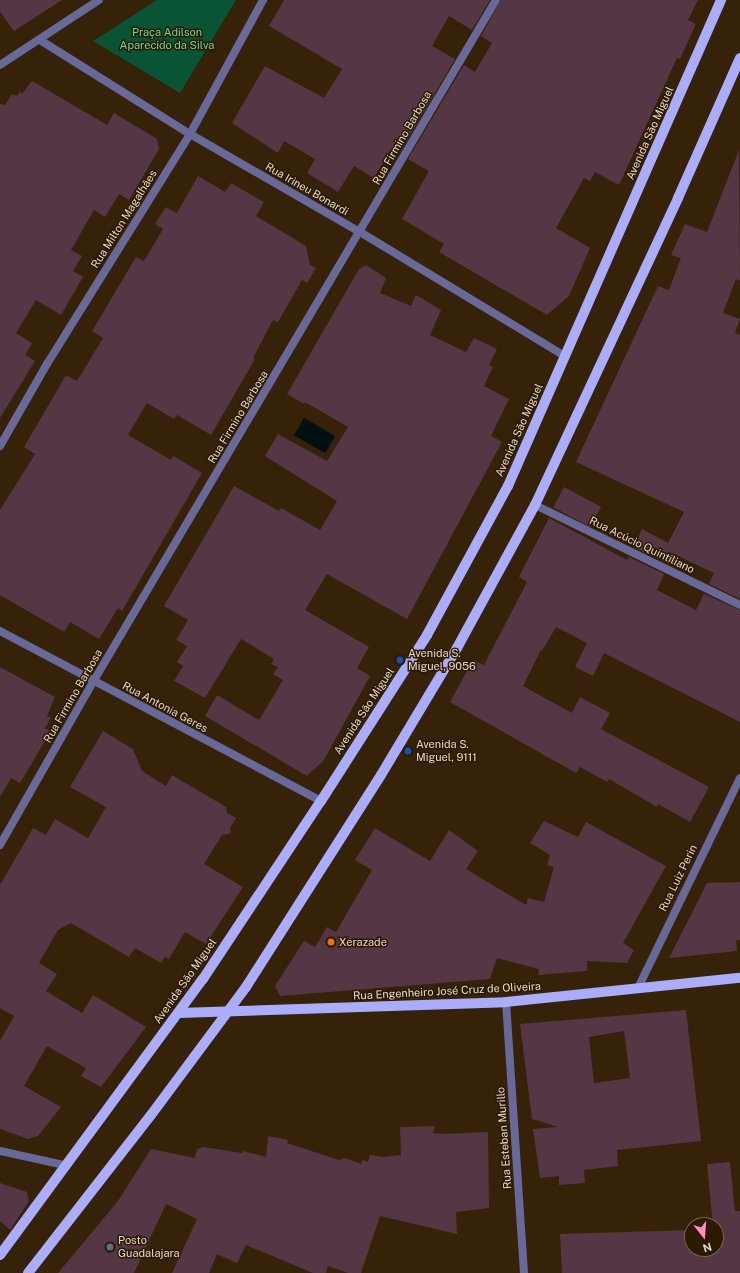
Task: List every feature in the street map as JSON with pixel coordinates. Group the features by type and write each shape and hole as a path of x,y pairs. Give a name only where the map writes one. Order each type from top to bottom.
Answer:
{"main road":[{"name":"Avenida São Miguel","path":"0,1255 64,1165 179,1013 321,801 427,635 508,486 721,0"},
{"path":"28,1273 227,1012 388,763 457,648 535,505 678,198 740,58"},
{"name":"Rua Engenheiro José Cruz de Oliveira","path":"179,1013 506,1002 740,978"}],"street":[{"path":"0,65 99,0"},
{"name":"Rua Milton Magalhães","path":"0,446 47,364 190,134 263,0"},
{"name":"Rua Firmino Barbosa","path":"0,845 93,682 496,0"},
{"name":"Rua Irineu Bonardi","path":"40,40 190,134 360,232 565,356"},
{"name":"Rua Acúcio Quintiliano","path":"535,505 740,605"},
{"name":"Rua Antonia Geres","path":"0,631 93,682 321,801"},
{"name":"Rua Luiz Perin","path":"638,988 740,778"},
{"name":"Rua Esteban Murillo","path":"506,1002 524,1273"},
{"path":"0,1151 64,1165"}],"green space":[{"name":"Praça Adilson Aparecido da Silva","path":"157,0 236,0 180,93 93,41"}],"shaded area":[{"path":"304,418 335,436 325,453 294,435"}],"building":[{"path":"0,0 62,0 14,31 0,12"},
{"path":"284,0 490,0 472,30 449,16 432,46 455,59 399,154 391,149 374,178 354,166 338,192 307,173 315,159 284,141 278,153 232,123 265,66 324,98 342,69 269,26"},
{"path":"501,0 698,0 688,20 696,24 680,59 677,58 619,185 595,172 590,181 584,178 556,228 590,248 569,296 547,315 439,252 444,244 402,219 429,171 408,159 464,65 475,72 492,43 481,36"},
{"path":"32,81 107,125 114,113 157,139 159,149 129,200 119,194 105,217 94,210 71,250 82,256 73,271 83,277 61,315 36,300 16,333 32,343 25,355 35,361 0,418 0,104 5,105 12,94 17,96 20,92 22,94"},
{"path":"739,150 740,281 736,279 723,313 740,319 735,333 740,335 740,599 709,584 714,573 674,554 669,564 634,547 642,529 668,543 684,512 576,462 658,286 669,290 681,258 671,255 685,224 707,232"},
{"path":"198,176 225,192 231,183 264,202 256,216 306,246 310,265 316,268 307,283 302,280 278,322 273,320 253,358 255,359 211,435 177,415 174,419 147,403 128,435 171,460 173,456 202,473 122,611 118,608 99,639 70,622 64,632 0,595 0,510 35,454 24,447 66,375 77,381 103,338 92,331 136,257 144,261 163,229 155,224 166,207 177,213"},
{"path":"366,265 386,278 380,293 411,306 416,295 441,310 430,335 466,352 474,338 497,349 489,365 493,367 484,386 509,399 491,436 502,442 407,619 327,574 305,610 369,647 357,668 370,676 324,760 307,776 205,716 217,695 259,720 283,680 273,674 278,667 271,664 274,659 241,639 205,698 174,681 183,666 177,662 187,646 176,640 188,620 164,606 234,486 279,511 281,508 320,530 337,501 265,456 278,434 327,461 348,427 305,402 304,404 287,394 359,269"},
{"path":"564,487 601,507 590,527 553,507"},
{"path":"549,518 627,560 629,557 664,574 657,590 696,610 704,594 740,610 740,722 604,653 593,676 575,667 587,643 556,627 542,651 541,650 523,686 572,713 580,697 610,713 601,729 709,787 690,822 658,804 657,807 609,779 607,782 580,767 576,773 450,702 473,660 484,665 527,582 519,577"},
{"path":"0,667 55,697 47,716 51,718 45,728 51,731 20,783 11,778 0,797"},
{"path":"103,731 133,749 142,771 166,786 172,775 226,807 227,813 236,818 230,828 231,833 222,835 204,864 243,887 206,944 185,932 169,959 165,957 161,963 135,948 129,957 71,923 58,930 39,963 57,974 46,991 82,1013 93,995 146,1027 101,1087 81,1076 86,1068 47,1046 24,1086 61,1107 38,1136 28,1139 0,1129 0,1041 14,1016 0,1008 0,885 33,828 46,835 55,819 88,838 106,807 70,787"},
{"path":"544,821 578,837 586,822 666,866 623,943 634,950 627,963 587,961 587,971 538,975 539,969 497,958 490,979 280,996 275,986 304,941 315,947 327,927 336,932 372,870 355,860 375,828 430,861 449,830 478,851 466,869 526,905 528,898 544,902 554,867 547,865 550,855 530,843"},
{"path":"740,882 740,940 736,940 737,951 669,958 707,883"},
{"path":"686,1010 701,1141 617,1150 618,1166 584,1170 585,1183 559,1185 559,1176 540,1178 533,1129 558,1127 532,1119 520,1024","holes":["624,1031 630,1078 594,1083 589,1037"]},
{"path":"435,1126 433,1133 488,1132 489,1208 456,1212 457,1234 380,1216 361,1273 348,1273 328,1266 326,1273 313,1273 246,1245 237,1263 217,1254 209,1273 172,1273 197,1219 166,1204 134,1273 58,1273 118,1201 151,1149 195,1158 197,1149 204,1147 242,1153 243,1151 266,1157 268,1136 288,1140 287,1143 339,1160 345,1158 361,1164 363,1160 368,1162 370,1155 383,1157 401,1155 400,1127"},
{"path":"730,1162 735,1211 740,1211 740,1273 562,1273 560,1234 684,1230 684,1257 724,1257 724,1217 712,1217 707,1164"},
{"path":"0,1183 27,1192 29,1201 10,1230 0,1221"}],"place":[{"name":"Avenida S. Miguel, 9056","path":"400,660"},
{"name":"Avenida S. Miguel, 9111","path":"408,751"},
{"name":"Xerazade","path":"331,942"},
{"name":"Posto Guadalajara","path":"110,1247"}]}
